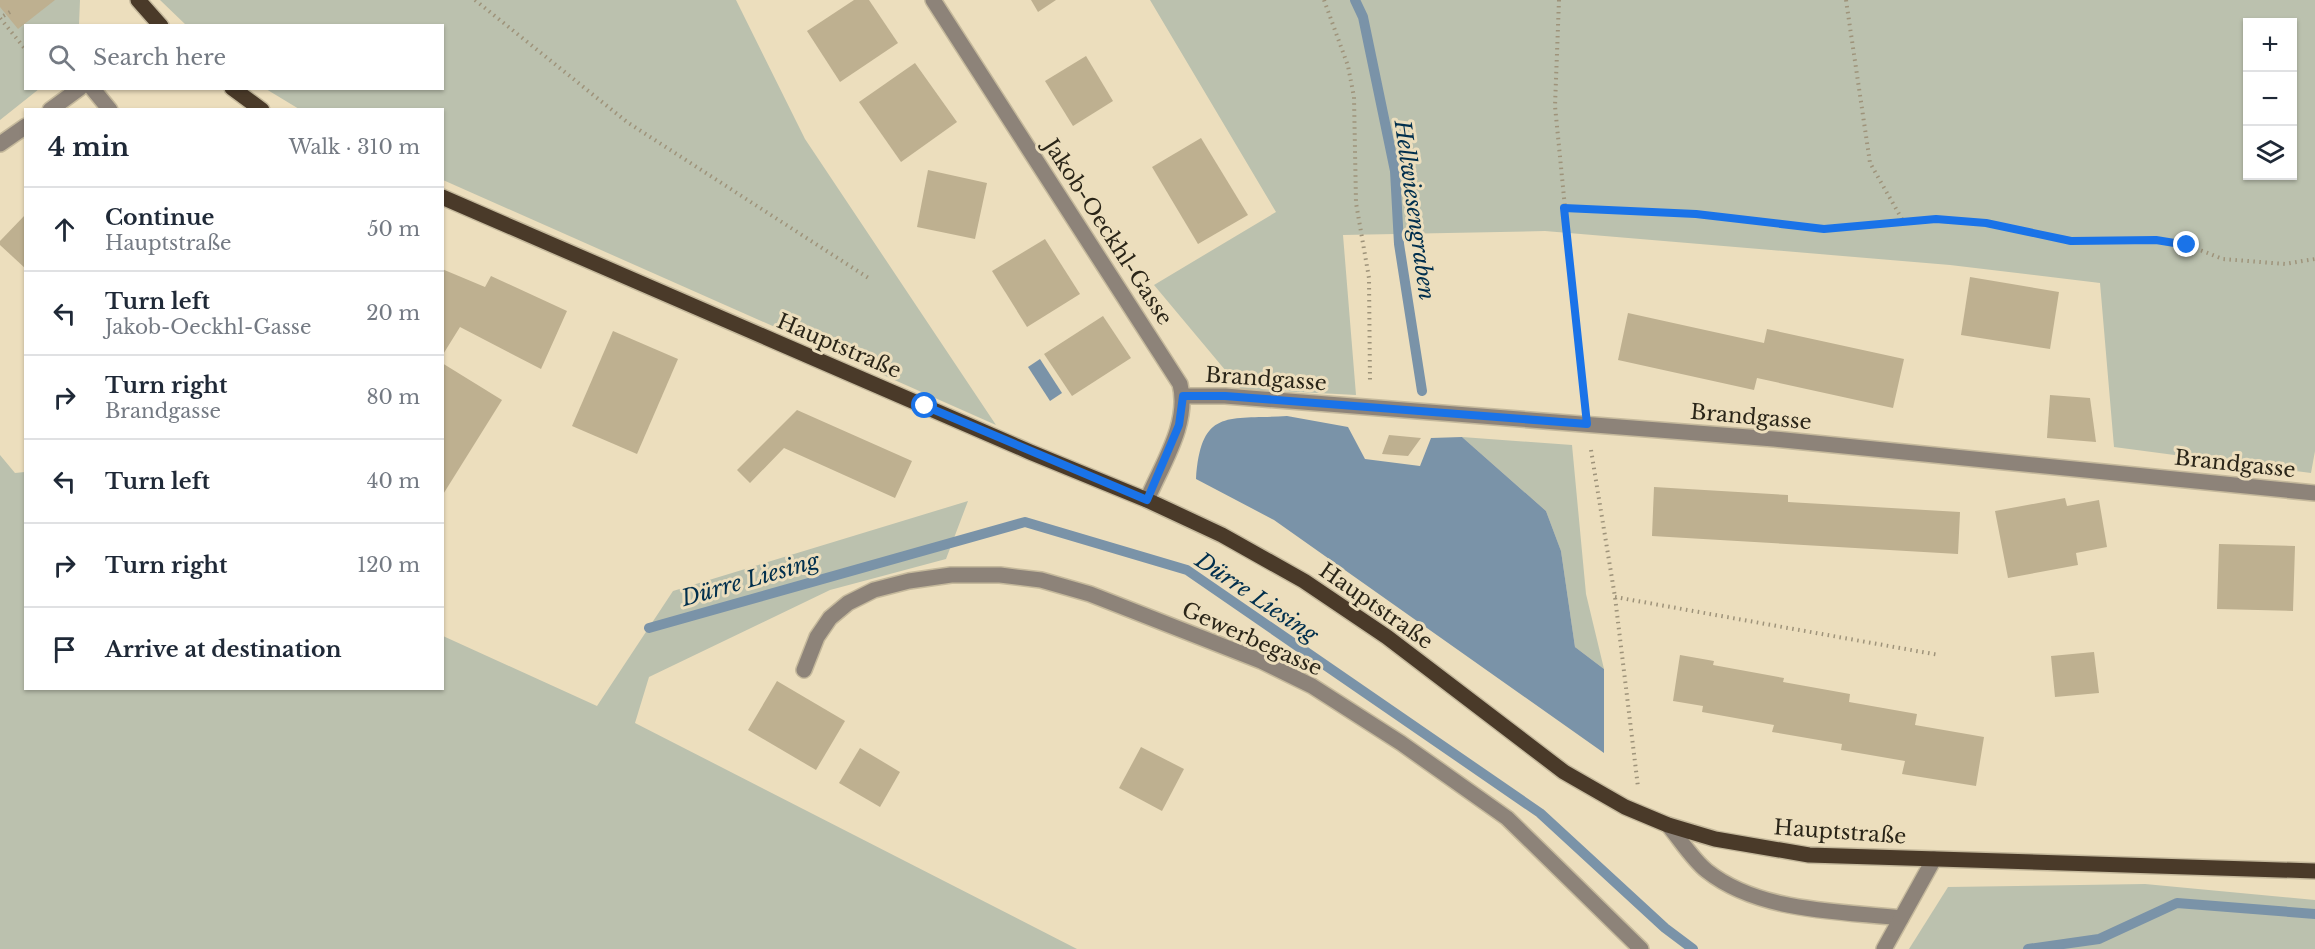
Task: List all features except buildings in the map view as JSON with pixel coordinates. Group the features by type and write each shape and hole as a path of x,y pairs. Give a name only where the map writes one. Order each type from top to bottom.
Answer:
{"main road":[{"path":"138,0 158,24"},
{"path":"235,90 259,108"},
{"name":"Hauptstraße","path":"444,198 1030,452 1147,500 1222,535 1304,581 1387,637 1564,772 1641,814 1668,825 1714,839 1809,855 2315,871"}],"street":[{"name":"Jakob-Oeckhl-Gasse","path":"933,0 1173,371 1183,396"},
{"path":"53,108 77,90"},
{"path":"94,90 108,108"},
{"path":"0,144 24,127"},
{"name":"Brandgasse","path":"1183,396 1225,396 1785,440 2315,493"},
{"path":"1147,500 1179,425 1183,396"},
{"name":"Gewerbegasse","path":"804,670 818,637 830,618 848,603 874,590 909,581 951,575 1000,575 1041,580 1090,594 1262,661 1312,686 1381,730 1507,818 1641,949"},
{"path":"1668,825 1706,870 1741,893 1809,908 1901,918"},
{"path":"1884,949 1934,859"}],"path":[{"path":"475,0 627,122 870,279"},
{"path":"1324,0 1348,66 1353,98 1356,203 1369,278 1370,407"},
{"path":"1559,0 1555,106 1564,208 1587,424 1615,597 1641,814"},
{"path":"1846,0 1870,163 1903,221"},
{"path":"10,12 0,18 24,48"},
{"path":"1564,208 1696,214 1824,229 1936,219 1986,223 2071,241 2156,240 2187,245 2223,259 2285,264 2315,259"},
{"path":"1615,597 1939,655"}],"green space":[{"path":"0,0 80,0 79,24 24,24 24,90 38,90 0,120"},
{"path":"160,0 736,0 805,139 996,425 444,180 444,108 297,108 268,90 444,90 444,24 185,24"},
{"path":"1150,0 2315,0 2315,451 2311,473 2114,447 2100,283 1950,265 1545,231 1343,235 1356,395 1241,389 1154,285 1276,212"},
{"path":"1462,437 1572,445 1586,594 1604,669 1575,647 1561,551 1546,511"},
{"path":"0,455 15,473 24,472 24,690 444,690 444,636 597,706 673,591 968,501 946,559 830,590 649,677 635,723 1077,949 0,949"},
{"path":"2145,884 2315,900 2315,949 1909,949 1948,887"}],"water":[{"path":"1040,359 1062,393 1050,401 1028,367"},
{"path":"1287,416 1348,427 1365,459 1420,466 1431,438 1462,437 1546,511 1561,551 1575,647 1604,669 1604,753 1274,520 1196,479 1204,439 1211,428 1221,422 1234,419"}],"waterway":[{"name":"Hellwiesengraben","path":"1355,0 1363,17 1395,171 1399,244 1422,391"},
{"name":"Dürre Liesing","path":"649,628 1025,522 1187,570 1540,813 1665,928 1693,949"},
{"name":"Dürre Liesing","path":"2028,949 2099,939 2177,903 2315,914"}],"route":[{"path":"925,406 1147,500 1179,425 1184,406 1183,396 1225,396 1587,424 1564,208 1696,214 1824,229 1936,219 1986,223 2071,241 2156,240 2187,245"}]}
